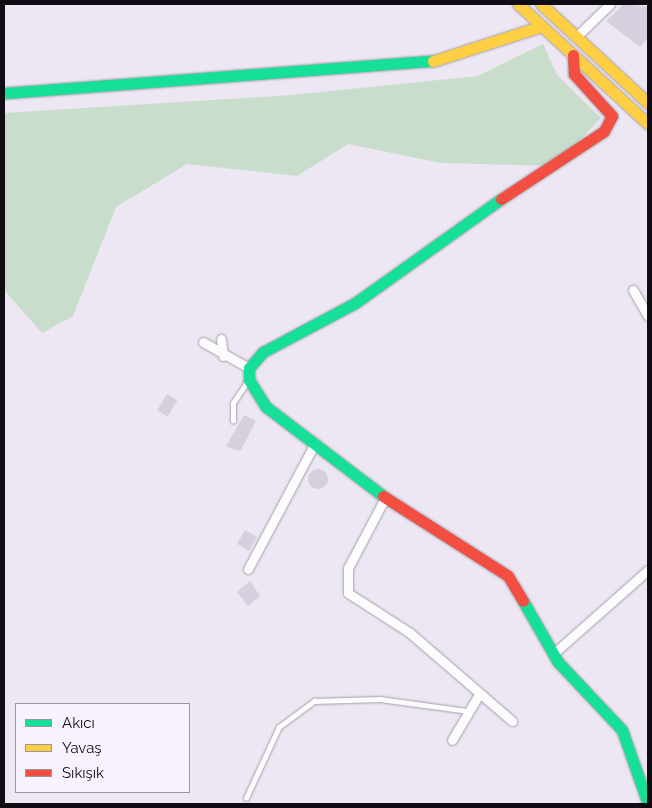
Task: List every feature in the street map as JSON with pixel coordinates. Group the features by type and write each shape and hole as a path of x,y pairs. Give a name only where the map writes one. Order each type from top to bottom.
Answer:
{"main road":[{"path":"518,4 648,124"},
{"path":"541,4 648,103"},
{"path":"4,93 420,65 540,24"},
{"path":"572,55 574,74 612,116 604,132 452,231 355,304 263,352 249,374 266,408 419,524 508,576 553,654 622,730 648,804"}],"street":[{"path":"576,37 610,4"},
{"path":"633,290 647,312"},
{"path":"221,339 223,356"},
{"path":"203,342 249,374"},
{"path":"248,569 314,443"},
{"path":"385,498 348,568 348,593 410,634 478,696 512,721"},
{"path":"553,654 648,570"},
{"path":"452,740 472,712 478,696"}],"lane":[{"path":"233,421 233,403 249,374"},
{"path":"246,798 280,727 314,701 380,699 472,712"}],"green space":[{"path":"543,44 557,75 601,118 556,166 441,163 348,144 297,176 187,164 116,207 73,316 42,333 4,290 4,113 292,95 478,76"}],"building":[{"path":"624,4 648,7 648,38 640,47 606,21"},
{"path":"167,394 177,400 168,416 157,410"},
{"path":"244,415 256,421 241,450 235,450 226,446"},
{"path":"318,469 325,472 328,479 325,486 318,489 311,486 308,479 311,472"},
{"path":"245,530 257,537 249,551 237,544"},
{"path":"250,581 260,596 248,606 237,592"}],"traffic: fast":[{"path":"4,93 433,61"},
{"path":"383,496 266,407 249,380 249,368 263,352 355,303 501,199"},
{"path":"523,601 558,662 622,730 648,804"}],"traffic: slow":[{"path":"518,4 648,124"},
{"path":"541,4 648,103"},
{"path":"433,61 542,26"}],"traffic: jam":[{"path":"501,199 604,131 612,116 574,74 573,55"},
{"path":"383,496 508,576 523,601"}]}
